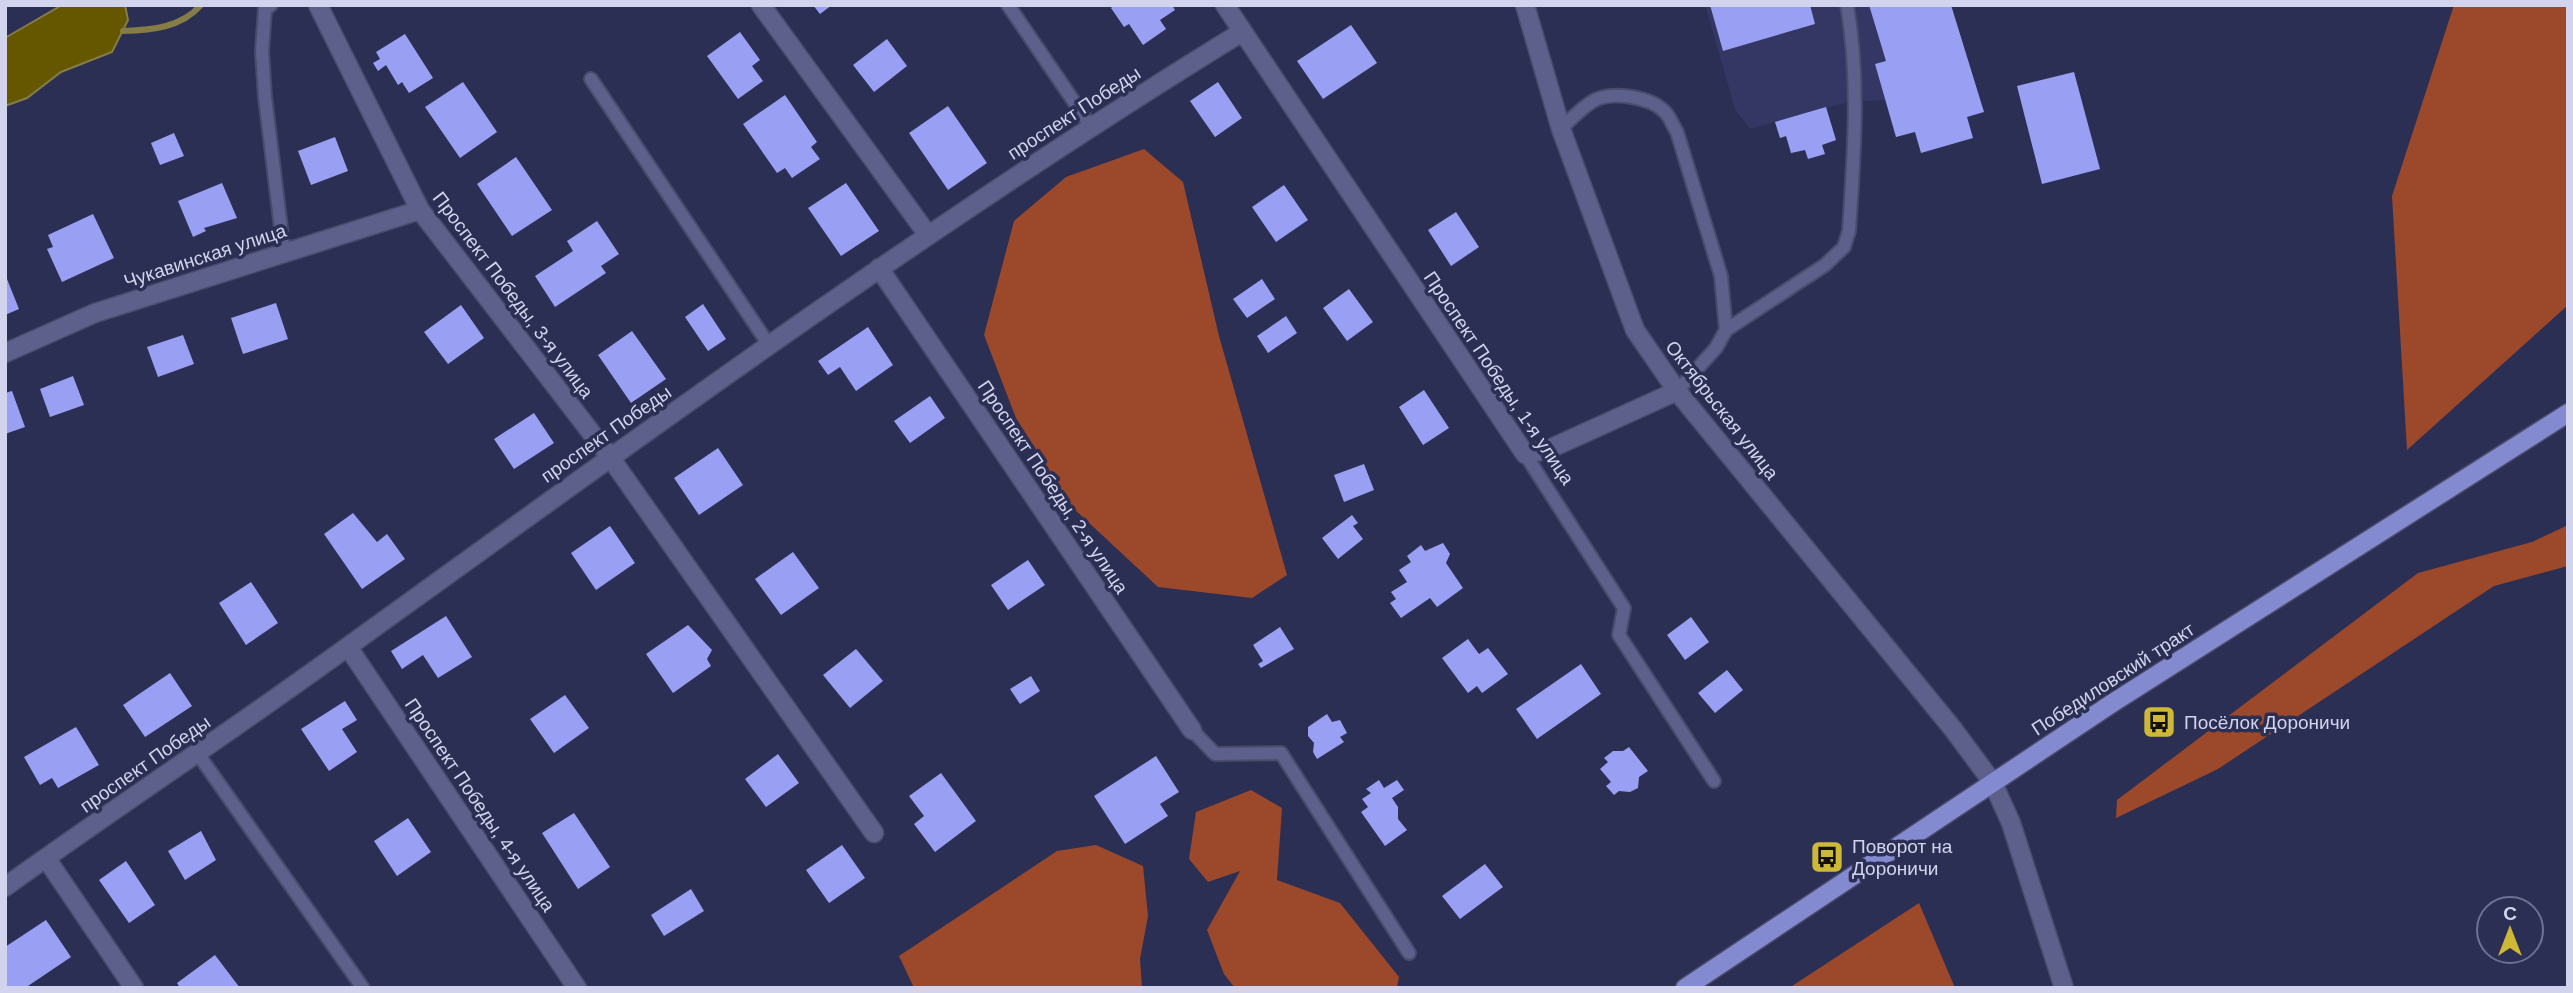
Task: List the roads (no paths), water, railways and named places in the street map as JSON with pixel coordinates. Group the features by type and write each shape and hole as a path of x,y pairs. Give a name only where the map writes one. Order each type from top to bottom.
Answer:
{"main road":[{"name":"Победиловский тракт","path":"1685,988 1993,783 2568,413"}],"street":[{"name":"Проспект Победы, 3-я улица","path":"318,5 420,210 610,457 873,833"},
{"path":"761,5 928,235"},
{"name":"Проспект Победы, 1-я улица","path":"1225,5 1525,454"},
{"name":"Октябрьская улица","path":"1525,5 1560,129 1635,330 1677,391 1953,729 1993,783 2011,822 2064,988"},
{"name":"проспект Победы","path":"5,887 198,754 610,457 879,268 1090,125 1242,32"},
{"name":"Чукавинская улица","path":"5,353 95,313 420,210"},
{"name":"Проспект Победы, 2-я улица","path":"879,268 1192,730"},
{"path":"1525,454 1547,450 1677,391"},
{"name":"Проспект Победы, 4-я улица","path":"348,647 577,988"},
{"path":"46,858 134,988"}],"lane":[{"path":"271,5 265,9 262,51 284,253"},
{"path":"1009,5 1090,125"},
{"path":"1677,391 1716,348 1726,330 1825,265 1844,247 1849,231 1856,102 1854,54 1847,5"},
{"path":"591,79 769,345"},
{"path":"1560,129 1597,99 1608,97 1636,98 1665,112 1676,132 1721,276 1726,330"},
{"name":"Проспект Победы, 1-я улица","path":"1525,454 1624,608 1619,635 1714,781"},
{"path":"1192,730 1215,754 1281,753 1409,953"},
{"path":"198,754 363,988"}],"waterway":[{"path":"123,31 175,23 201,5"}],"place":[{"name":"Посёлок Дороничи","path":"2159,722"},
{"name":"Поворот на Дороничи","path":"1827,857"}]}
